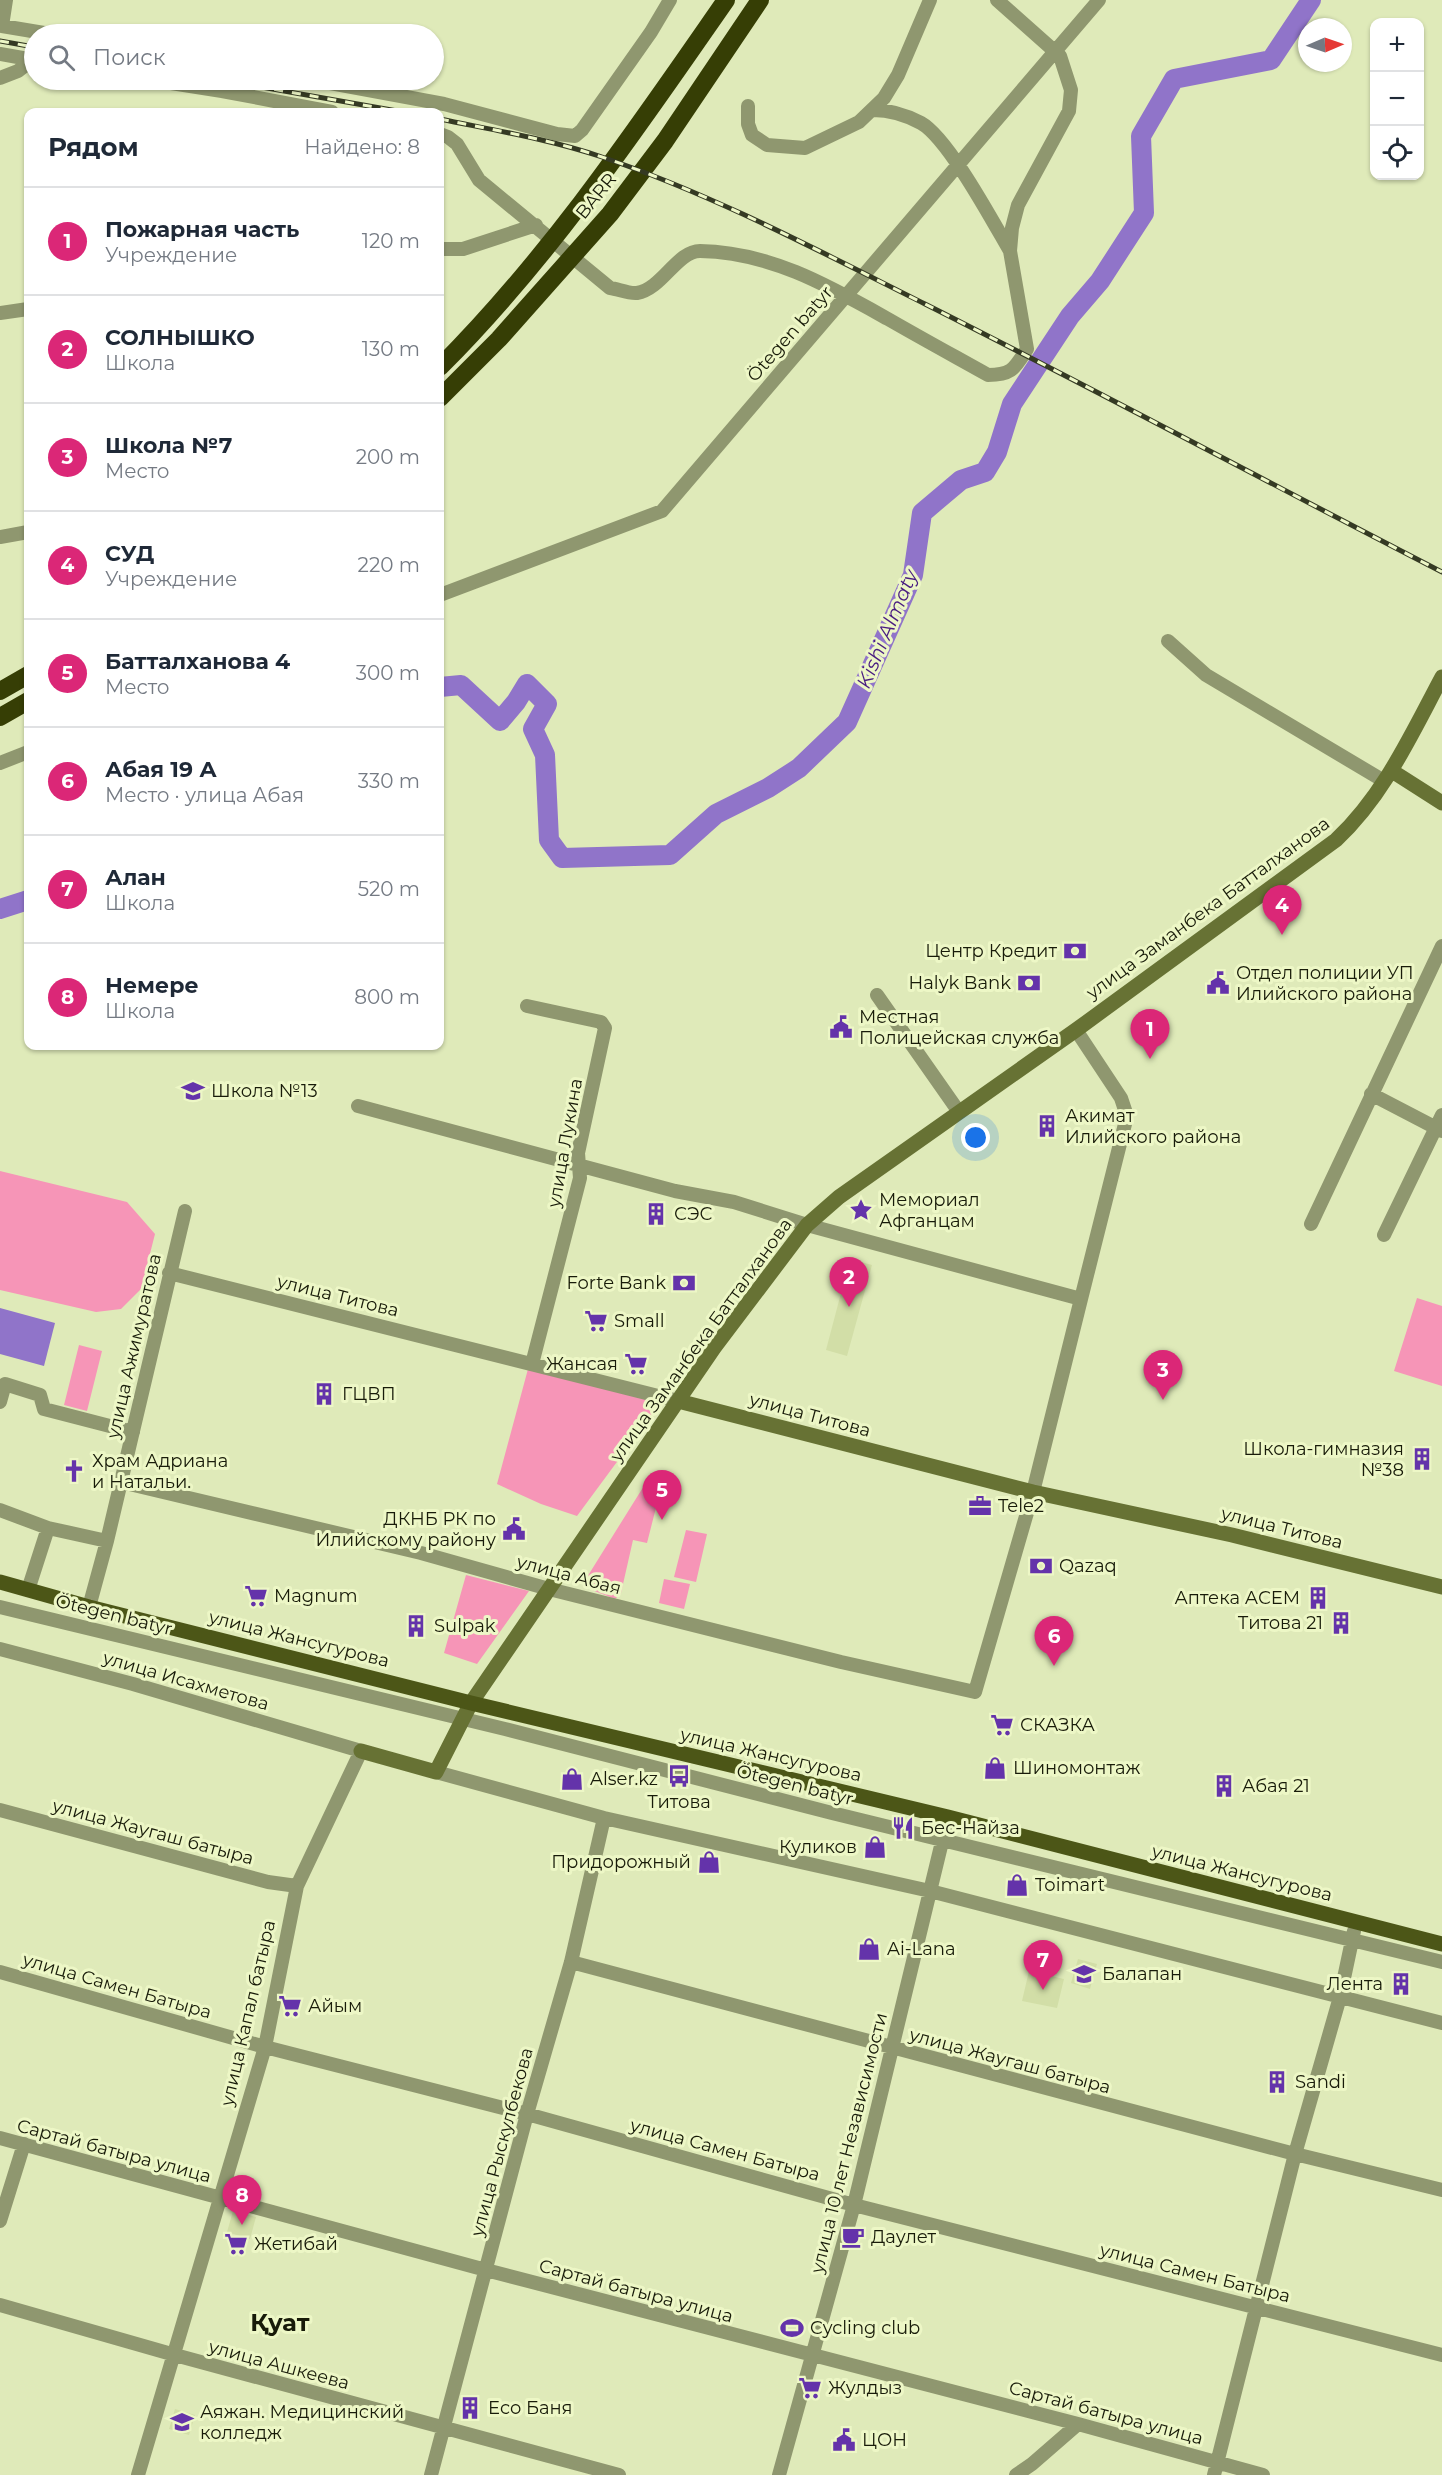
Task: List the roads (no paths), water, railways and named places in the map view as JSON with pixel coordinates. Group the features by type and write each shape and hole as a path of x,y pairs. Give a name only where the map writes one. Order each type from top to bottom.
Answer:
{"highway":[{"name":"BARR","path":"444,363 538,258 657,101 726,0"},
{"name":"BARR","path":"444,394 499,339 610,214 665,141 760,0"},
{"path":"0,691 24,677"},
{"path":"0,717 24,703"}],"main road":[{"name":"улица Заманбека Батталханова","path":"471,1703 678,1401 745,1306 807,1225 839,1197 1076,1030 1336,840 1370,802 1388,776 1442,677"},
{"path":"1388,776 1442,803"},
{"name":"улица Титова","path":"678,1401 1033,1492 1232,1535 1442,1587"},
{"name":"улица Жансугурова","path":"2,1583 471,1703 948,1817 1442,1944"},
{"path":"361,1751 436,1772 471,1703"}],"street":[{"path":"6,0 2,26 24,30"},
{"path":"368,90 444,104 557,134 575,136 582,130 651,32 670,0"},
{"path":"748,106 748,124 752,135 767,146 805,148 860,122 884,98 904,64 930,0"},
{"path":"444,136 458,144 479,180 610,288 636,293 654,285 684,257 696,251 724,252 773,263 819,280 988,375 1002,375 1014,370 1027,349 1010,251 1012,228 1018,205 1069,111 1071,90 1060,56 997,0"},
{"name":"Ötegen batyr","path":"444,593 662,511 1099,0"},
{"path":"0,54 24,58"},
{"path":"0,78 24,67"},
{"path":"222,90 312,108"},
{"path":"873,110 895,112 922,123 936,137 963,172 1010,251"},
{"path":"444,249 464,249 536,225"},
{"path":"0,313 24,310"},
{"path":"0,537 24,533"},
{"path":"1168,641 1206,675 1388,776"},
{"path":"0,763 24,754"},
{"path":"1311,1224 1442,946"},
{"path":"877,995 959,1112"},
{"name":"улица Лукина","path":"527,1006 601,1022 605,1028 578,1153 580,1178 532,1364"},
{"path":"1033,1492 1127,1116 1121,1098 1076,1030"},
{"path":"1371,1094 1440,1125 1384,1235"},
{"path":"358,1106 675,1191 734,1202 807,1225 1081,1299"},
{"name":"улица Ажимуратова","path":"89,1607 107,1541 185,1211"},
{"name":"улица Титова","path":"169,1274 678,1401"},
{"path":"0,1402 5,1384 40,1395 44,1409 133,1432"},
{"name":"улица Абая","path":"121,1482 421,1553 549,1589 842,1662 975,1692 1033,1492"},
{"path":"0,1510 48,1528 107,1541"},
{"path":"28,1590 48,1528"},
{"path":"0,1599 2,1583"},
{"name":"Ötegen batyr","path":"0,1606 505,1728 844,1816 1442,1962"},
{"name":"улица Исахметова","path":"0,1649 133,1684 361,1751"},
{"name":"улица Капал батыра","path":"138,2475 264,2047 297,1886 361,1751"},
{"path":"436,1772 604,1818 930,1891 1442,2022"},
{"name":"улица Жаугаш батыра","path":"0,1810 268,1882 297,1886"},
{"name":"улица 10 лет Независимости","path":"779,2475 814,2357 854,2205 948,1817"},
{"name":"улица Рыскулбекова","path":"431,2475 527,2114 571,1962 604,1818"},
{"path":"1216,2468 1295,2154 1340,1996 1356,1923"},
{"name":"улица Жаугаш батыра","path":"571,1962 1295,2154 1442,2190"},
{"name":"улица Самен Батыра","path":"0,1972 264,2047 527,2114 854,2205 1442,2355"},
{"name":"Сартай батыра улица","path":"0,2138 486,2270 1078,2424 1216,2468 1263,2475"},
{"path":"0,2222 24,2144"},
{"name":"улица Ашкеева","path":"0,2305 175,2355 619,2475"},
{"path":"1016,2475 1078,2424"}],"waterway":[{"name":"Kіshі Almaty","path":"444,687 461,685 500,721 527,684 547,704 533,729 545,755 549,840 562,858 670,855 716,814 768,788 799,768 847,722 913,575 922,513 961,480 985,472 997,452 1012,404 1070,316 1100,281 1144,213 1141,136 1174,79 1271,60 1311,0"},
{"name":"Kіshі Almaty","path":"0,909 24,901"}],"railway":[{"path":"0,41 24,45"},
{"path":"278,90 380,108"},
{"path":"444,120 521,135 602,157 725,206 806,244 990,337 1442,572"}],"place":[{"name":"СУД","path":"1282,935"},
{"name":"Центр Кредит","path":"1075,951"},
{"name":"Halyk Bank","path":"1029,983"},
{"name":"Отдел полиции УП Илийского района","path":"1218,983"},
{"name":"Местная Полицейская служба","path":"841,1027"},
{"name":"Пожарная часть","path":"1150,1059"},
{"name":"Школа №13","path":"193,1091"},
{"name":"Акимат Илийского района","path":"1047,1126"},
{"name":"Мемориал Афганцам","path":"861,1210"},
{"name":"СЭС","path":"656,1214"},
{"name":"Forte Bank","path":"684,1283"},
{"name":"СОЛНЫШКО","path":"849,1307"},
{"name":"Small","path":"596,1321"},
{"name":"Жансая","path":"636,1364"},
{"name":"ГЦВП","path":"324,1394"},
{"name":"Школа №7","path":"1163,1400"},
{"name":"Школа-гимназия №38","path":"1422,1459"},
{"name":"Храм Адриана и Натальи.","path":"74,1471"},
{"name":"Tele2","path":"980,1506"},
{"name":"Батталханова 4","path":"662,1520"},
{"name":"ДКНБ РК по Илийскому району","path":"514,1529"},
{"name":"Qazaq","path":"1041,1566"},
{"name":"Magnum","path":"256,1596"},
{"name":"Аптека АСЕМ","path":"1318,1598"},
{"name":"Титова 21","path":"1341,1623"},
{"name":"Sulpak","path":"416,1626"},
{"name":"Абая 19 А","path":"1054,1666"},
{"name":"СКАЗКА","path":"1002,1725"},
{"name":"Шиномонтаж","path":"995,1768"},
{"name":"Титова","path":"679,1776"},
{"name":"Alser.kz","path":"572,1779"},
{"name":"Абая 21","path":"1224,1786"},
{"name":"Бес-Найза","path":"903,1828"},
{"name":"Куликов","path":"875,1847"},
{"name":"Придорожный","path":"709,1862"},
{"name":"Toimart","path":"1017,1885"},
{"name":"Ai-Lana","path":"869,1949"},
{"name":"Балапан","path":"1084,1974"},
{"name":"Лента","path":"1401,1984"},
{"name":"Алан","path":"1043,1990"},
{"name":"Айым","path":"290,2006"},
{"name":"Sandi","path":"1277,2082"},
{"name":"Немере","path":"242,2225"},
{"name":"Даулет","path":"853,2237"},
{"name":"Жетибай","path":"236,2244"},
{"name":"Cycling club","path":"792,2328"},
{"name":"Жулдыз","path":"810,2388"},
{"name":"Eco Баня","path":"470,2408"},
{"name":"Аяжан. Медицинский колледж","path":"182,2422"},
{"name":"ЦОН","path":"844,2440"}],"district":[{"name":"Қуат","path":"280,2323"}]}
